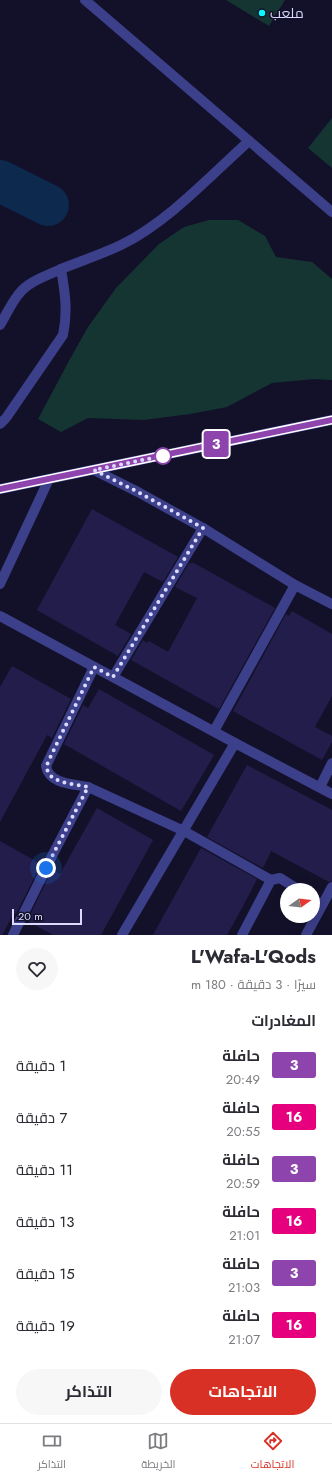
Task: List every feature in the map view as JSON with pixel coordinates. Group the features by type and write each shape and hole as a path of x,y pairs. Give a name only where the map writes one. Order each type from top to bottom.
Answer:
{"street":[{"path":"85,0 332,212"},
{"path":"0,325 18,294 24,289 35,281 61,269 121,245 144,231 169,214 249,141"},
{"path":"0,424 6,418 63,335 66,324 66,301 61,269"},
{"path":"0,490 332,420"},
{"path":"94,470 138,492 203,528 295,585 332,604"},
{"path":"0,584 49,479"},
{"path":"113,677 203,528"},
{"path":"214,731 295,585"},
{"path":"0,616 332,794"},
{"path":"94,667 46,766 48,774 55,780 88,787 184,831 271,880 280,878 288,883"},
{"path":"122,935 235,743"},
{"path":"320,788 332,763"},
{"path":"14,935 53,854 88,787"},
{"path":"242,935 271,880"},
{"path":"306,935 332,888"}],"green space":[{"name":"ملعب","path":"226,0 285,0 269,26"},
{"path":"332,118 332,168 308,148"},
{"path":"209,220 238,220 265,236 276,257 312,262 332,279 332,380 314,379 272,383 227,407 190,414 144,420 88,418 61,432 38,419 88,327 116,288 159,244 184,227"}],"building":[{"path":"92,509 178,557 163,582 144,572 115,625 131,634 118,656 37,610"},
{"path":"192,562 275,608 219,709 131,660 143,640 147,643 149,641 168,652 197,598 175,587 189,563 191,564"},
{"path":"292,611 332,634 332,696 315,727 332,736 332,742 322,760 233,711 286,614 289,616"},
{"path":"12,666 71,699 52,738 47,735 0,822 0,687"},
{"path":"99,689 214,755 181,811 64,744 83,705 88,708"},
{"path":"247,765 332,810 332,881 329,882 271,851 263,868 207,837"},
{"path":"97,808 153,840 101,935 53,935 27,921 52,870 60,874"},
{"path":"0,841 41,864 16,914 14,913 2,935 0,935"},
{"path":"201,848 257,879 242,908 227,935 153,935"}],"waterway":[{"path":"0,181 48,205"}],"bus line":[{"name":"3","path":"0,489 332,420"}],"place":[{"name":"ملعب","path":"262,13"}],"route":[{"path":"46,868 88,787 55,780 48,774 46,766 94,667 113,677 203,528 138,492 94,470 167,455 163,456"}]}
